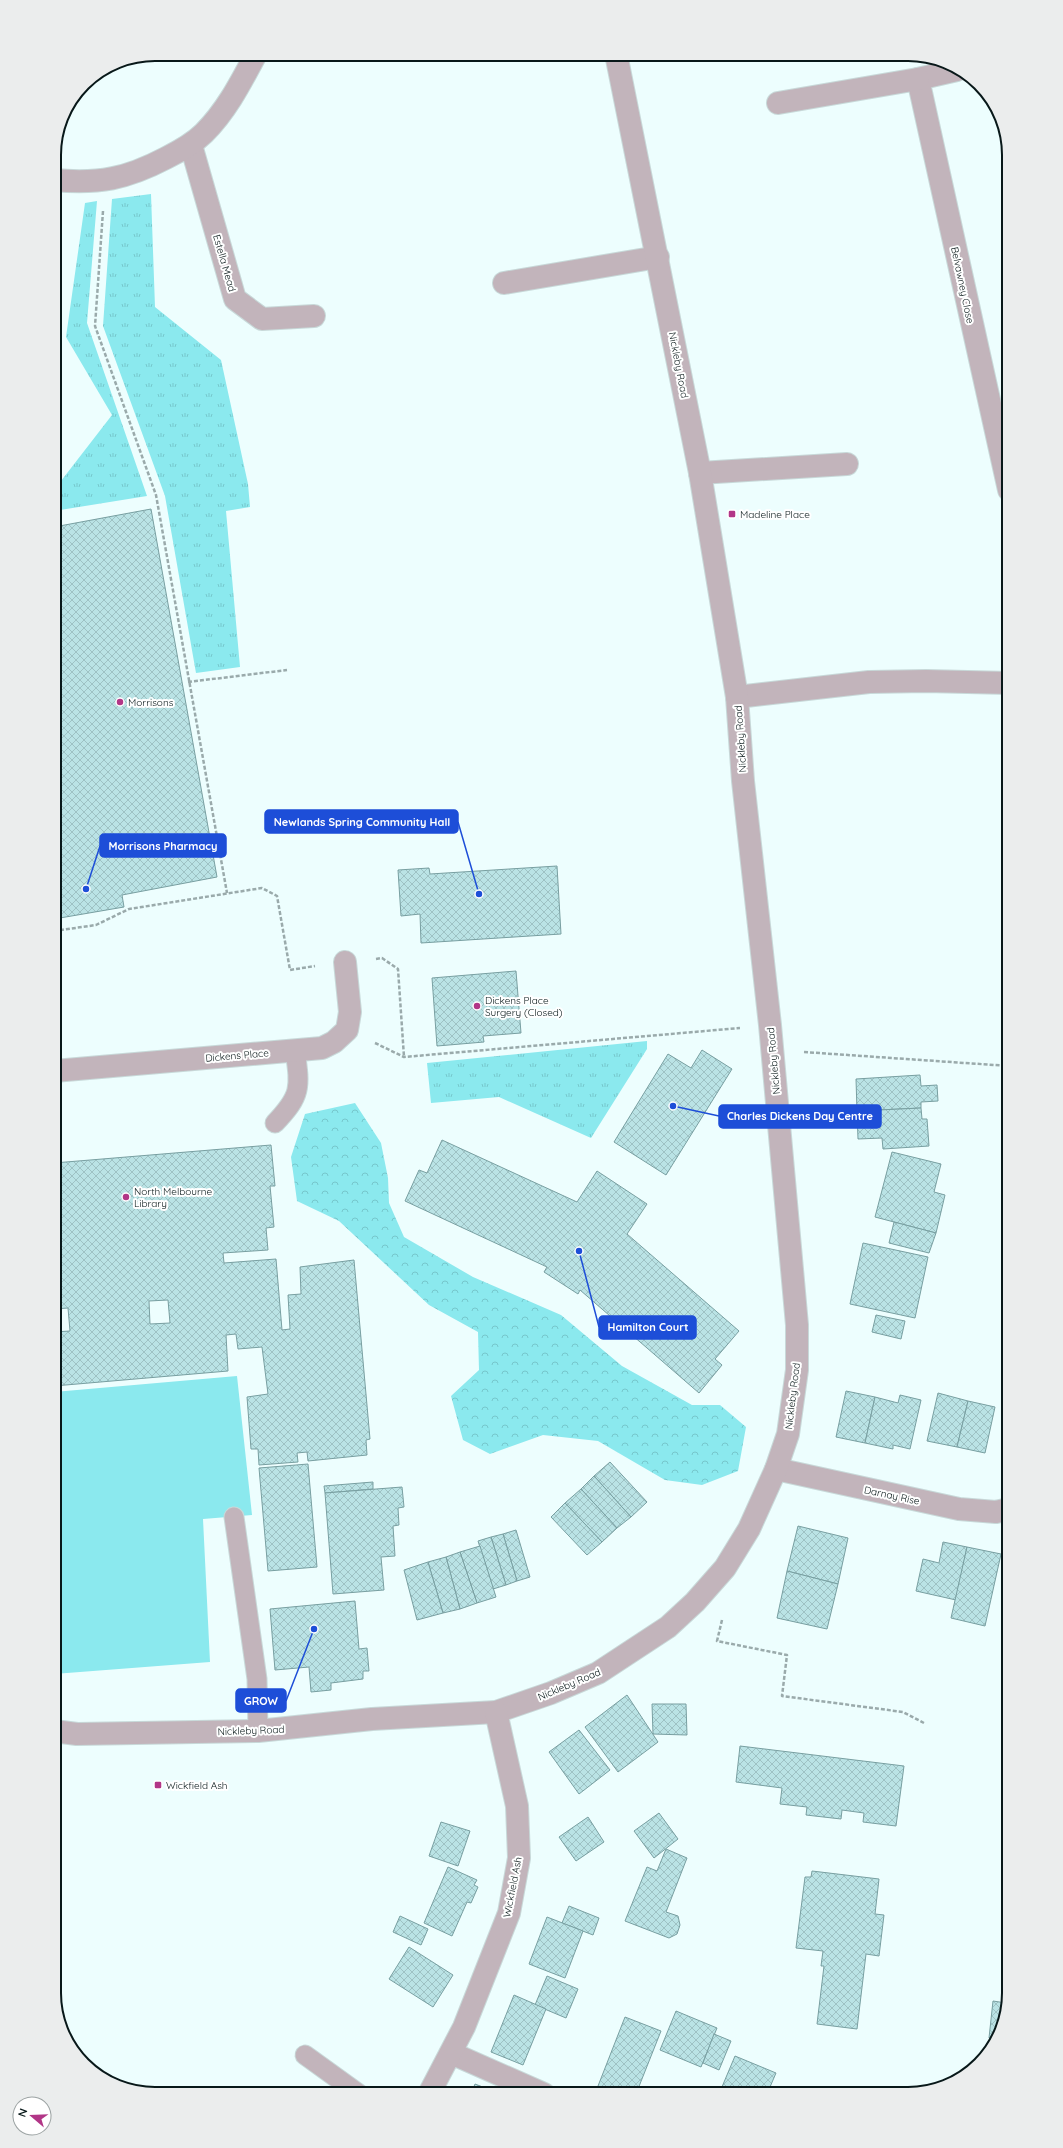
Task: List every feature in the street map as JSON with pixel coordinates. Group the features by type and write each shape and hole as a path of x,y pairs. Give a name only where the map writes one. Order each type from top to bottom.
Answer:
{"street":[{"path":"61,181 76,182 105,181 128,176 191,145 220,114 252,61"},
{"name":"Nickleby Road","path":"61,1732 77,1734 258,1731 372,1719 496,1712 551,1694 598,1673 668,1626 695,1602 725,1568 749,1529 776,1469 788,1434 797,1370 797,1333 770,1025 743,781 737,697 700,473 658,257 617,61"},
{"path":"778,103 918,79 951,71"},
{"name":"Belvawney Close","path":"918,79 1002,458"},
{"name":"Estella Mead","path":"191,145 236,299 262,319 314,316"},
{"path":"504,283 658,257"},
{"path":"700,473 847,464"},
{"path":"737,697 869,682 926,681 1002,683"},
{"name":"Dickens Place","path":"61,1070 322,1048 334,1042 347,1030 350,1012 345,962"},
{"name":"Darnay Rise","path":"776,1469 959,1509 996,1512 1002,1510"},
{"name":"Wickfield Ash","path":"433,2087 464,2027 509,1913 519,1858 517,1806 496,1712"},
{"path":"451,2053 528,2087"}],"lane":[{"path":"275,1123 292,1103 298,1090 295,1050"},
{"path":"234,1516 256,1679 258,1731"},
{"path":"306,2055 349,2087"}],"path":[{"path":"105,181 95,326 156,495 188,682 227,893"},
{"path":"188,682 287,670"},
{"path":"61,930 96,925 129,909 262,888 277,896 290,970 382,958 398,969 404,1057 770,1025"},
{"path":"772,1050 1002,1066"},
{"path":"695,1602 722,1619 717,1641 787,1655 782,1696 904,1712 924,1723"}],"green space":[{"path":"151,194 155,307 221,360 248,484 250,507 226,511 240,667 196,673 165,496 103,326 112,199"},
{"path":"97,201 87,323 147,496 61,510 61,481 112,415 66,337 85,203"},
{"path":"647,1041 647,1049 591,1138 499,1097 431,1103 427,1063"},
{"path":"355,1103 381,1143 388,1178 389,1203 404,1237 473,1277 561,1315 622,1366 692,1405 720,1405 746,1427 738,1471 702,1485 665,1480 598,1441 543,1435 490,1454 463,1440 451,1396 479,1370 478,1332 429,1305 339,1221 297,1201 291,1157 305,1114"},
{"path":"237,1376 252,1515 203,1519 210,1662 61,1673 61,1391"}],"building":[{"name":"Morrisons","path":"151,509 217,877 122,895 124,907 61,918 61,526"},
{"path":"557,866 561,934 421,943 420,914 401,916 398,870 429,868 430,874"},
{"name":"Dickens Place Surgery (Closed)","path":"516,971 521,1033 483,1036 484,1042 437,1046 432,978"},
{"path":"702,1050 732,1069 666,1175 614,1142 668,1054 691,1068"},
{"path":"920,1075 921,1086 937,1085 938,1101 921,1102 921,1108 857,1111 856,1079"},
{"path":"921,1108 922,1119 927,1119 929,1146 883,1149 882,1138 858,1139 857,1111"},
{"path":"442,1140 577,1202 597,1171 647,1204 627,1234 739,1331 715,1359 722,1365 699,1393 580,1290 578,1294 544,1272 547,1267 405,1201 419,1170 427,1173"},
{"path":"271,1145 275,1186 270,1186 274,1227 266,1228 268,1250 223,1253 224,1263 276,1259 282,1330 290,1329 288,1295 301,1294 300,1267 354,1260 370,1439 366,1440 367,1455 308,1461 307,1452 297,1453 298,1462 259,1465 258,1449 251,1449 247,1397 268,1394 262,1347 238,1349 236,1334 226,1335 228,1371 61,1385 61,1332 70,1331 68,1308 61,1308 61,1162","holes":["168,1300 170,1323 150,1324 149,1301"]},
{"path":"892,1152 941,1164 934,1192 945,1195 936,1233 875,1217"},
{"path":"894,1222 936,1233 929,1253 889,1243"},
{"path":"863,1243 928,1257 915,1318 850,1304"},
{"path":"876,1315 905,1321 901,1339 872,1332"},
{"path":"846,1391 875,1397 865,1443 836,1437"},
{"path":"938,1393 968,1401 957,1447 927,1441"},
{"path":"900,1395 921,1400 910,1449 893,1445 893,1449 865,1443 875,1397 898,1403"},
{"path":"968,1401 995,1407 985,1453 957,1447"},
{"path":"610,1462 647,1502 631,1517 594,1476"},
{"path":"308,1464 317,1567 268,1571 259,1468"},
{"path":"594,1476 631,1517 617,1528 581,1489"},
{"path":"373,1482 373,1489 325,1493 324,1486"},
{"path":"402,1487 404,1507 398,1508 399,1525 393,1526 395,1556 381,1557 384,1590 333,1594 325,1493"},
{"path":"581,1489 617,1528 602,1542 565,1503"},
{"path":"565,1503 602,1542 587,1555 551,1517"},
{"path":"798,1526 848,1538 838,1584 787,1571"},
{"path":"516,1530 530,1577 517,1581 503,1534"},
{"path":"503,1534 517,1581 506,1585 491,1537"},
{"path":"491,1537 506,1585 493,1589 478,1541"},
{"path":"943,1542 967,1547 956,1600 916,1591 923,1559 939,1563"},
{"path":"480,1546 496,1597 477,1603 460,1552"},
{"path":"967,1547 1001,1554 985,1626 951,1618"},
{"path":"460,1552 477,1603 460,1609 446,1557"},
{"path":"446,1557 460,1609 443,1613 428,1562"},
{"path":"428,1562 443,1613 417,1620 404,1570"},
{"path":"787,1571 838,1584 827,1629 777,1618"},
{"path":"355,1601 359,1649 367,1648 369,1671 363,1671 363,1679 331,1683 331,1690 311,1692 309,1667 275,1670 270,1609"},
{"path":"627,1695 658,1742 618,1772 585,1727"},
{"path":"652,1704 686,1704 687,1735 653,1734"},
{"path":"579,1730 610,1770 579,1794 549,1752"},
{"path":"740,1746 904,1766 896,1826 863,1822 864,1813 842,1810 841,1819 806,1815 807,1807 780,1804 782,1788 736,1782"},
{"path":"659,1813 678,1839 654,1858 634,1831"},
{"path":"588,1817 604,1842 576,1861 559,1837"},
{"path":"441,1822 470,1831 458,1866 429,1856"},
{"path":"666,1849 687,1858 666,1912 678,1916 680,1925 677,1934 669,1938 625,1921 647,1867 657,1871"},
{"path":"448,1867 477,1880 474,1885 478,1887 471,1903 467,1902 452,1936 424,1923"},
{"path":"812,1871 879,1879 875,1914 884,1915 879,1956 866,1954 857,2029 817,2024 824,1966 821,1966 823,1951 796,1948 805,1877 811,1877"},
{"path":"569,1906 599,1918 593,1935 562,1923"},
{"path":"400,1916 428,1929 421,1945 393,1932"},
{"path":"547,1917 583,1931 565,1978 529,1964"},
{"path":"409,1947 453,1975 433,2007 389,1979"},
{"path":"547,1976 578,1989 566,2018 535,2005"},
{"path":"514,1995 546,2009 523,2065 491,2052"},
{"path":"993,2001 1001,2002 997,2023 992,2035 989,2038"},
{"path":"676,2011 717,2028 701,2067 660,2050"},
{"path":"625,2017 661,2031 639,2087 598,2086"},
{"path":"714,2034 731,2041 719,2070 703,2063"},
{"path":"735,2056 776,2073 770,2087 722,2087"},
{"path":"475,2084 483,2087 474,2087"}],"place":[{"name":"Madeline Place","path":"732,514"},
{"name":"Morrisons","path":"120,702"},
{"name":"Morrisons Pharmacy","path":"86,889"},
{"name":"Newlands Spring Community Hall","path":"479,894"},
{"name":"Dickens Place Surgery (Closed)","path":"477,1006"},
{"name":"Charles Dickens Day Centre","path":"673,1106"},
{"name":"North Melbourne Library","path":"126,1197"},
{"name":"Hamilton Court","path":"579,1251"},
{"name":"GROW","path":"314,1629"},
{"name":"Wickfield Ash","path":"158,1785"}]}
